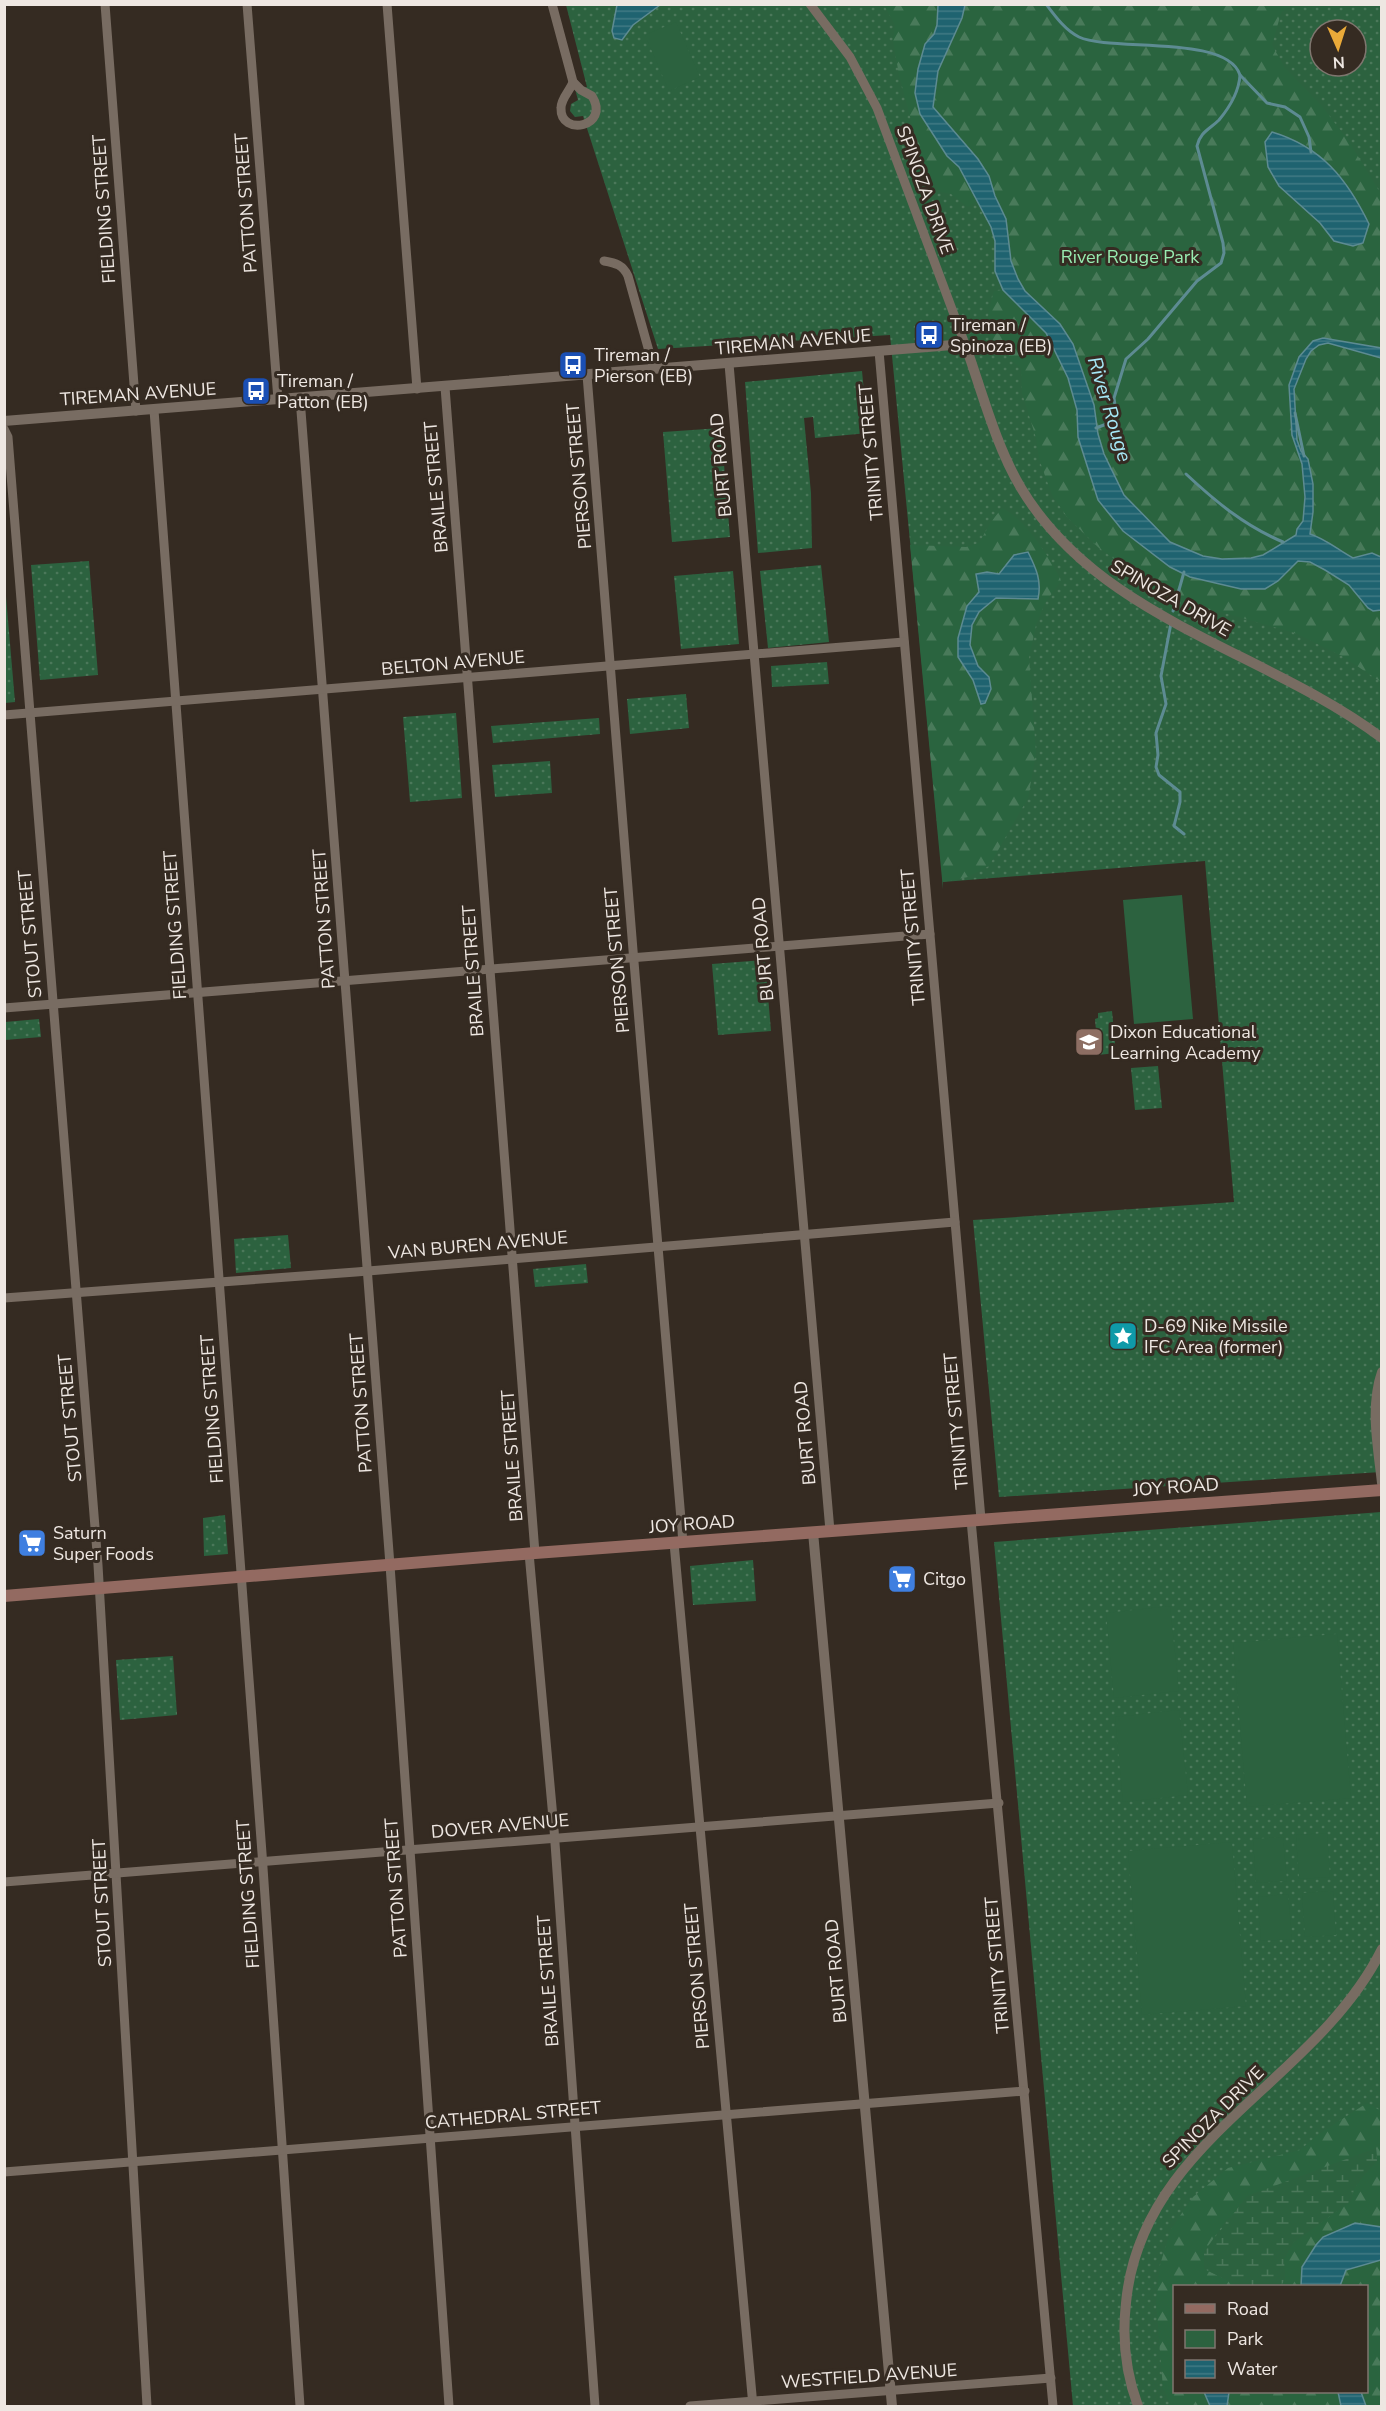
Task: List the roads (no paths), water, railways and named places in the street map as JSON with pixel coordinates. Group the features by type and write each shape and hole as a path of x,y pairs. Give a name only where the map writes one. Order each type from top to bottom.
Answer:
{"main road":[{"name":"JOY ROAD","path":"4,1596 532,1553 1382,1490"}],"street":[{"name":"FIELDING STREET","path":"105,4 136,411"},
{"name":"PATTON STREET","path":"247,4 278,400"},
{"path":"387,4 417,389"},
{"path":"552,4 573,82 592,96 596,107 593,119 577,126 567,122 561,112 562,101 569,93 573,82"},
{"name":"SPINOZA DRIVE","path":"810,4 850,57 877,108 998,439 1020,487 1054,533 1084,564 1112,586 1326,702 1382,738"},
{"path":"604,261 614,262 624,268 628,276 654,369"},
{"name":"TIREMAN AVENUE","path":"4,421 965,344"},
{"name":"TRINITY STREET","path":"879,351 955,1222 999,1803 1053,2406"},
{"name":"BURT ROAD","path":"729,364 830,1531"},
{"name":"PIERSON STREET","path":"587,375 658,1247 701,1827 753,2404"},
{"name":"BRAILE STREET","path":"445,387 513,1259 532,1553 555,1838 595,2406"},
{"name":"PATTON STREET","path":"300,398 390,1565 449,2406"},
{"name":"FIELDING STREET","path":"154,410 174,701 242,1576 300,2406"},
{"name":"STOUT STREET","path":"4,429 8,437 100,1588 147,2406"},
{"name":"BELTON AVENUE","path":"4,715 904,642"},
{"path":"4,1008 930,934"},
{"name":"VAN BUREN AVENUE","path":"4,1298 955,1222"},
{"path":"1382,1372 1377,1390 1376,1414 1382,1483"},
{"name":"BURT ROAD","path":"813,1532 892,2406"},
{"name":"DOVER AVENUE","path":"4,1882 999,1803"},
{"name":"SPINOZA DRIVE","path":"1138,2406 1127,2366 1125,2313 1132,2265 1150,2218 1166,2190 1190,2161 1340,2014 1362,1984 1382,1949"},
{"name":"CATHEDRAL STREET","path":"4,2172 1025,2091"},
{"name":"WESTFIELD AVENUE","path":"690,2406 753,2404 1051,2378"}],"water":[{"path":"617,4 660,5 633,25 622,40 614,38 612,31"},
{"path":"938,5 965,5 962,18 938,71 933,107 978,159 989,176 1006,219 1011,261 1025,291 1060,324 1073,344 1094,405 1098,434 1104,454 1124,495 1170,542 1203,556 1222,559 1251,558 1263,555 1296,535 1303,521 1305,497 1302,464 1292,435 1289,385 1299,357 1313,341 1323,338 1381,348 1381,358 1328,343 1319,345 1306,359 1294,389 1297,440 1301,451 1308,459 1313,484 1310,534 1353,558 1372,553 1381,557 1381,610 1373,611 1368,608 1349,585 1310,562 1298,561 1278,581 1265,589 1241,589 1190,577 1170,567 1123,531 1098,500 1078,437 1077,410 1068,378 1046,333 1003,290 995,271 995,241 991,227 959,167 947,156 920,114 915,93 918,69 925,44 934,34 937,25"},
{"path":"1272,132 1305,146 1319,156 1342,179 1369,224 1363,243 1353,246 1334,241 1320,223 1279,186 1268,167 1265,142"},
{"path":"1028,552 1038,575 1038,599 996,598 979,612 972,625 970,645 978,666 989,677 991,689 985,703 981,704 973,680 958,657 958,638 967,606 979,592 976,574 987,572 999,574 1014,555"},
{"path":"1355,2223 1381,2227 1381,2260 1346,2270 1340,2285 1301,2285 1302,2267 1323,2237"},
{"path":"1204,2393 1229,2393 1227,2406 1210,2406"},
{"path":"1338,2393 1361,2393 1366,2406 1341,2406"}],"waterway":[{"name":"River Rouge","path":"1046,4 1065,27 1079,37 1115,44 1166,46 1214,54 1231,62 1240,75 1238,87 1230,105 1219,120 1203,134 1197,146 1223,243 1224,253 1221,263 1197,281 1148,339 1126,359 1114,398 1117,420 1096,428"},
{"path":"1240,75 1267,103 1285,107 1300,117 1309,137 1311,152"},
{"path":"1295,413 1304,456"},
{"path":"1186,474 1231,512 1256,529 1283,542"},
{"path":"1177,597 1184,572"},
{"path":"1171,623 1161,676 1166,704 1156,733 1158,755 1156,767 1159,775 1180,792 1174,826 1184,834"}],"place":[{"name":"Tireman / Spinoza (EB)","path":"929,335"},
{"name":"Tireman / Pierson (EB)","path":"573,365"},
{"name":"Tireman / Patton (EB)","path":"256,391"},
{"name":"Dixon Educational Learning Academy","path":"1089,1042"},
{"name":"D-69 Nike Missile IFC Area (former)","path":"1123,1336"},
{"name":"Saturn Super Foods","path":"32,1543"},
{"name":"Citgo","path":"902,1579"}],"park label":[{"name":"River Rouge Park","path":"1130,257"}]}
